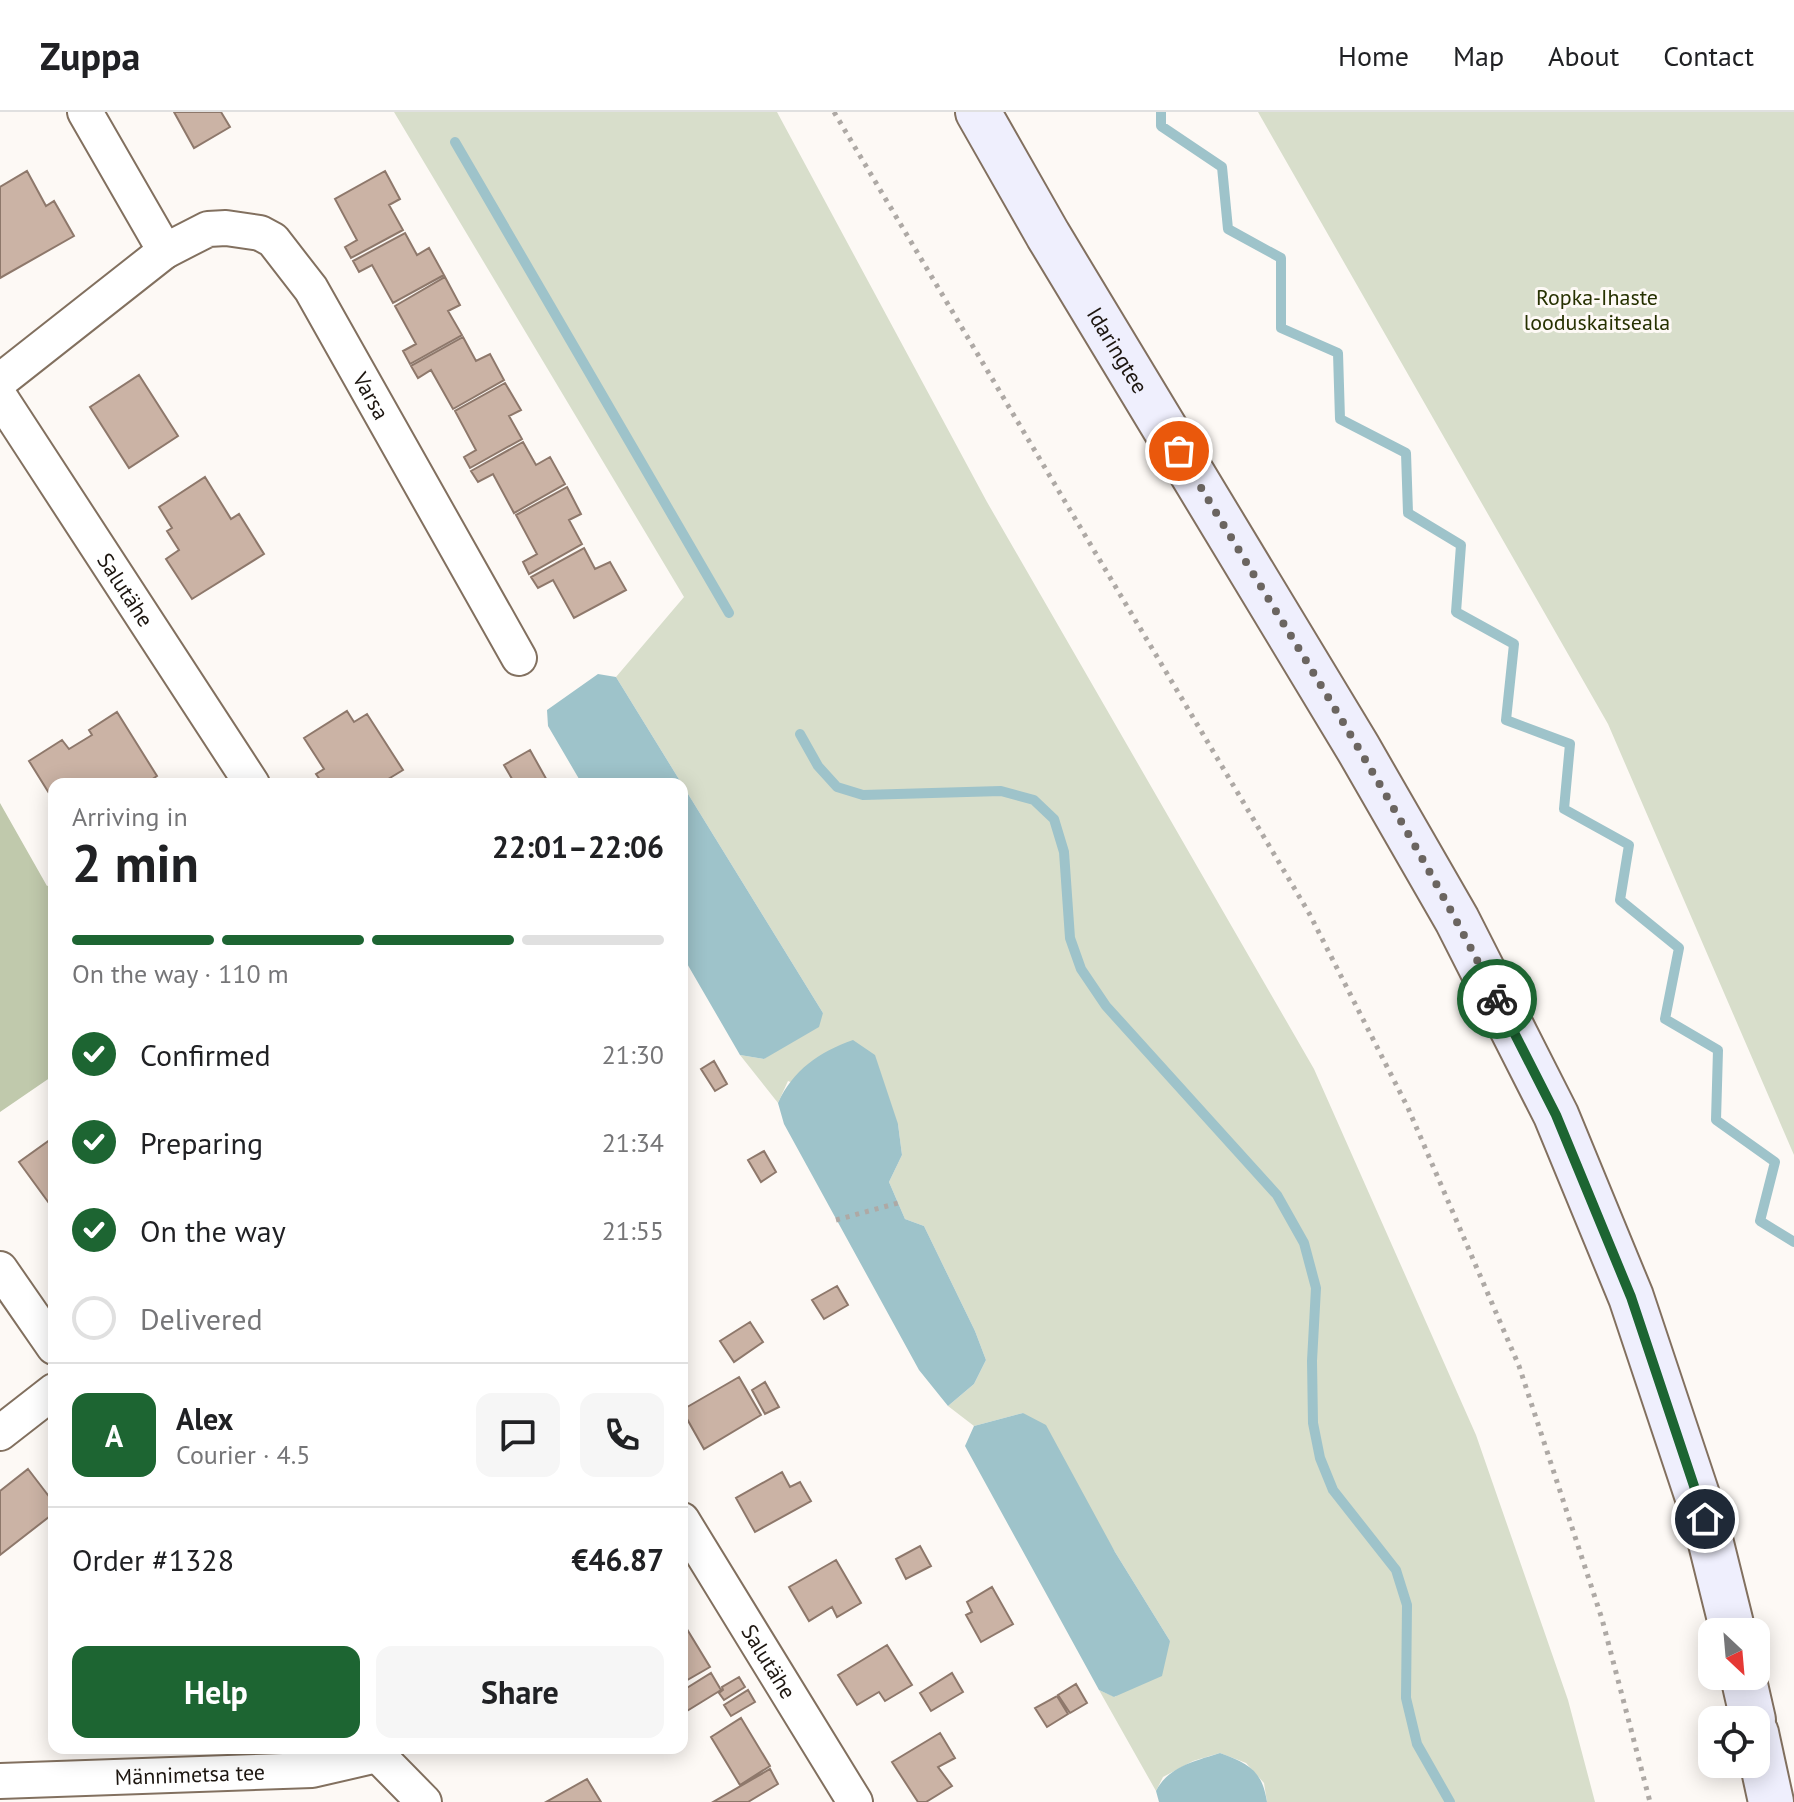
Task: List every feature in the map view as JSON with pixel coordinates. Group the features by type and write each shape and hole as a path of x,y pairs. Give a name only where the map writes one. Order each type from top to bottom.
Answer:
{"main road":[{"name":"Idaringtee","path":"978,112 1048,235 1358,748 1442,894 1556,1115 1631,1297 1705,1519 1730,1618"},
{"path":"1766,1778 1771,1802"}],"street":[{"path":"85,112 165,251"},
{"name":"Varsa","path":"0,381 165,251 208,229 249,231 273,240 311,289 519,658"},
{"name":"Salutähe","path":"0,397 248,778"},
{"path":"0,1269 48,1338"},
{"path":"0,1433 48,1396"},
{"name":"Salutähe","path":"688,1530 855,1802"},
{"name":"Männimetsa tee","path":"0,1781 312,1770 364,1754"},
{"path":"377,1754 424,1802"}],"path":[{"path":"834,112 1309,913 1408,1108 1519,1366 1602,1619 1650,1802"},
{"path":"836,1220 898,1203"}],"green space":[{"path":"394,112 777,112 987,502 1314,1069 1476,1435 1568,1700 1595,1802 1267,1802 1264,1783 1246,1763 1220,1753 1193,1761 1163,1777 1156,1791 1099,1690 1115,1697 1170,1641 1023,1413 974,1426 948,1406 974,1384 986,1360 924,1226 905,1219 889,1182 902,1155 898,1124 788,1081 778,1103 740,1055 764,1059 823,1013 688,794 688,778 678,778 616,677 684,597"},
{"name":"Ropka-Ihaste looduskaitseala","path":"1258,112 1794,112 1794,1155 1608,724"},
{"path":"0,803 48,886 48,1079 0,1112"}],"water":[{"path":"598,674 616,677 678,778 578,778 548,726 547,710"},
{"path":"688,794 823,1013 819,1027 764,1059 740,1055 688,965"},
{"path":"853,1040 875,1055 898,1124 902,1155 889,1182 905,1219 924,1226 986,1360 974,1384 948,1406 919,1370 784,1124 778,1103 791,1081 808,1064 829,1050"},
{"path":"1023,1413 1046,1425 1115,1552 1170,1641 1162,1676 1114,1697 1099,1690 965,1446 974,1426"},
{"path":"1220,1753 1239,1761 1258,1775 1267,1802 1159,1802 1156,1791 1168,1776 1183,1766"}],"building":[{"path":"174,112 221,112 230,127 194,148"},
{"path":"27,171 46,206 54,201 74,236 0,278 0,187"},
{"path":"385,171 400,199 389,205 403,230 351,258 345,247 357,240 335,199"},
{"path":"405,233 417,255 429,248 444,275 393,303 372,265 359,272 353,261"},
{"path":"445,277 460,305 448,311 462,335 410,364 403,351 416,344 395,306"},
{"path":"463,337 476,361 490,354 504,380 453,409 431,370 418,378 411,366"},
{"path":"139,375 178,436 129,468 90,407"},
{"path":"505,383 521,410 509,416 522,439 470,468 464,457 476,450 455,411"},
{"path":"523,442 536,465 550,457 565,484 514,513 493,474 478,482 471,471"},
{"path":"205,477 231,519 239,514 264,554 192,599 166,559 179,550 167,531 172,528 159,507"},
{"path":"567,487 581,514 569,520 582,544 529,574 523,562 537,554 516,515"},
{"path":"584,548 595,569 610,562 626,590 574,618 553,580 538,588 531,577"},
{"path":"347,711 354,722 367,714 403,770 390,778 319,778 316,774 324,769 304,738"},
{"path":"117,712 157,776 48,778 48,792 29,761 62,740 69,749 92,735 89,730"},
{"path":"530,750 546,778 512,778 504,765"},
{"path":"714,1061 727,1084 715,1091 701,1069"},
{"path":"48,1141 48,1202 19,1162"},
{"path":"764,1151 776,1172 761,1182 748,1160"},
{"path":"837,1286 848,1305 824,1319 812,1300"},
{"path":"750,1322 763,1342 734,1362 720,1341"},
{"path":"739,1377 761,1415 704,1449 688,1421 688,1407"},
{"path":"765,1382 779,1407 765,1414 752,1390"},
{"path":"28,1469 48,1495 48,1518 0,1555 0,1491"},
{"path":"782,1472 790,1487 800,1482 811,1501 755,1532 736,1498"},
{"path":"920,1546 931,1566 906,1579 896,1559"},
{"path":"836,1560 861,1603 837,1617 832,1607 809,1621 789,1587"},
{"path":"992,1587 1013,1624 981,1642 966,1615 972,1612 967,1602"},
{"path":"688,1631 710,1667 688,1680"},
{"path":"887,1645 912,1685 885,1701 879,1692 857,1705 838,1675"},
{"path":"711,1673 721,1690 688,1710 688,1687"},
{"path":"952,1673 963,1692 931,1711 920,1693"},
{"path":"739,1677 745,1687 724,1700 719,1693 722,1687"},
{"path":"1076,1684 1087,1703 1070,1713 1058,1695"},
{"path":"748,1690 755,1702 731,1716 724,1705"},
{"path":"1057,1696 1068,1714 1047,1727 1035,1708"},
{"path":"741,1718 770,1766 740,1785 711,1737"},
{"path":"940,1733 955,1758 938,1767 952,1786 926,1802 918,1802 892,1762"},
{"path":"770,1769 778,1784 748,1802 713,1802"},
{"path":"587,1779 601,1802 546,1802"}],"waterway":[{"path":"1161,112 1161,126 1222,167 1228,229 1281,258 1281,328 1338,353 1340,419 1406,453 1408,513 1461,545 1456,612 1514,644 1506,720 1570,744 1564,809 1629,845 1620,900 1679,948 1665,1019 1718,1050 1716,1120 1775,1162 1760,1221 1794,1242"},
{"path":"455,142 729,613"},
{"path":"800,734 818,766 837,787 863,795 1001,791 1034,800 1054,819 1064,852 1070,938 1081,969 1106,1006 1277,1195 1304,1243 1316,1288 1313,1423 1320,1458 1333,1490 1396,1570 1407,1605 1406,1698 1417,1744 1450,1802"}],"way so far":[{"path":"1179,451 1358,748 1457,920 1497,999"}],"route":[{"path":"1497,999 1556,1115 1631,1297 1705,1519"}]}
